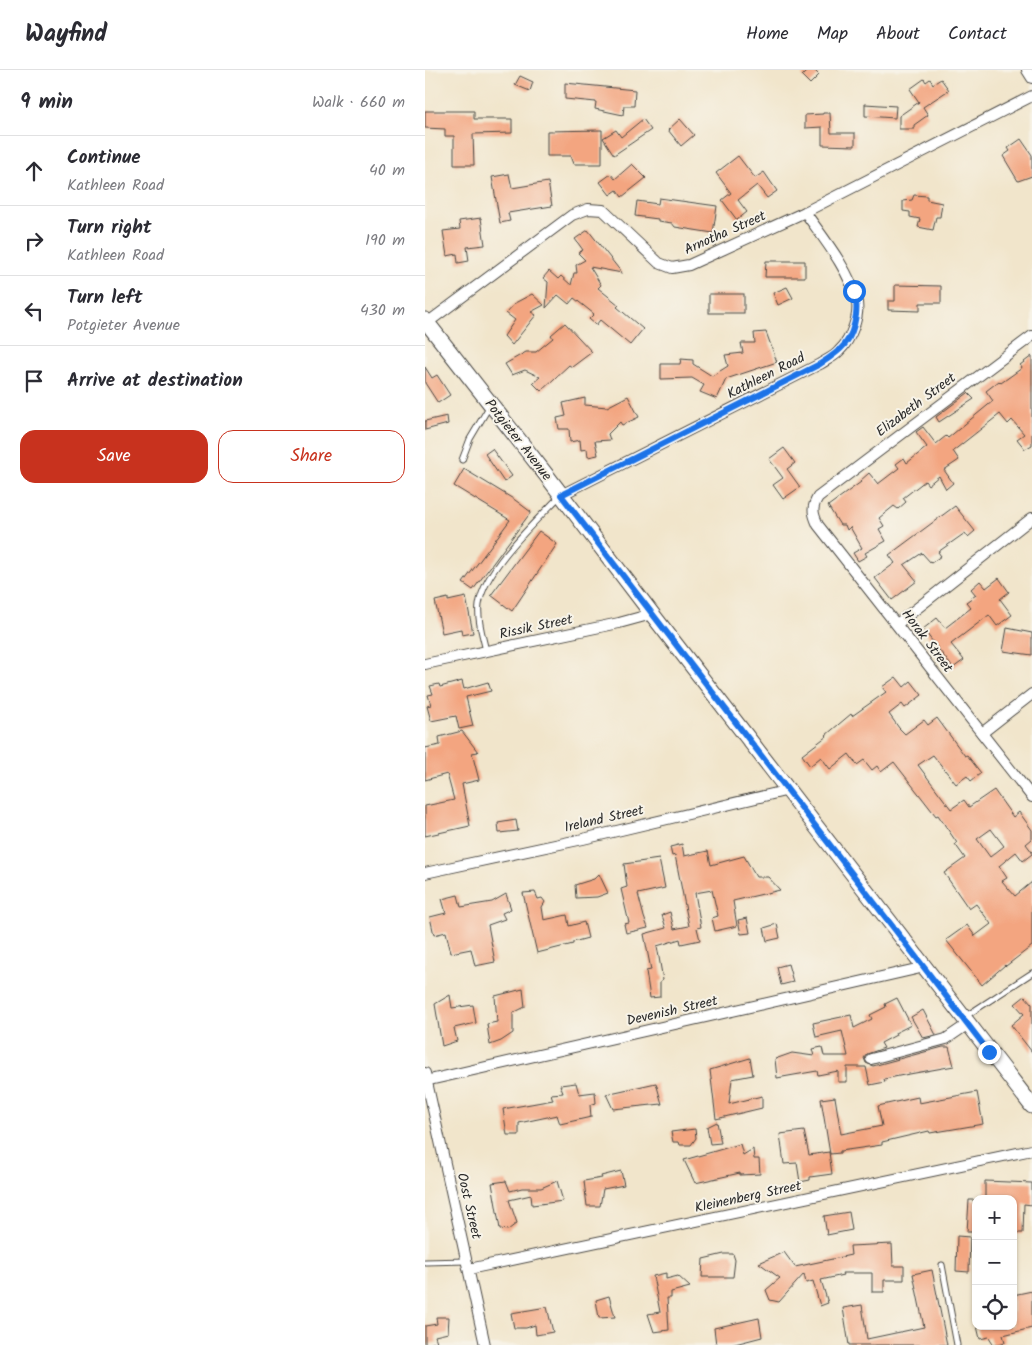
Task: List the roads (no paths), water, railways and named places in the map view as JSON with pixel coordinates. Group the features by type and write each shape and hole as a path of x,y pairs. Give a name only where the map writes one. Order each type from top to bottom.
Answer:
{"street":[{"path":"1027,70 1032,78"},
{"name":"Arnotha Street","path":"426,322 572,215 583,210 593,209 605,212 659,263 672,268 696,262 805,212 1032,96"},
{"name":"Kathleen Road","path":"561,495 820,364 838,352 849,340 854,328 857,300 849,278 805,212"},
{"name":"Potgieter Avenue","path":"426,322 1032,1106"},
{"name":"Elizabeth Street","path":"818,497 1032,336"},
{"name":"Horak Street","path":"818,497 813,508 813,514 818,525 1032,797"},
{"path":"897,624 1032,518"},
{"name":"Rissik Street","path":"425,664 619,623 652,614"},
{"path":"982,733 1032,694"},
{"name":"Ireland Street","path":"425,873 574,841 789,790"},
{"name":"Devenish Street","path":"426,1078 925,967"},
{"path":"871,1059 946,1039 966,1021"},
{"name":"Oost Street","path":"426,1078 485,1345"},
{"name":"Kleinenberg Street","path":"468,1265 1032,1150"}],"lane":[{"path":"462,460 470,439 490,404"},
{"path":"486,651 479,606 485,586 509,549 561,495"},
{"path":"966,1021 1032,973"},
{"path":"425,1262 468,1265"},
{"path":"942,1265 957,1345"}]}
